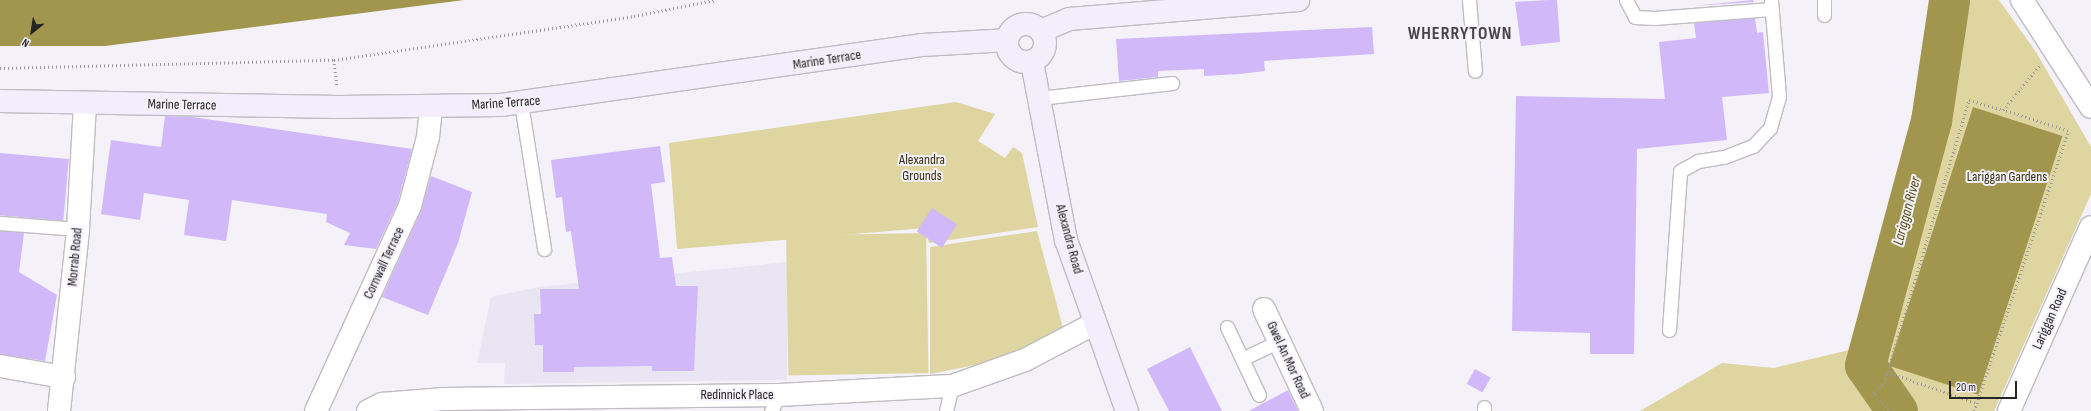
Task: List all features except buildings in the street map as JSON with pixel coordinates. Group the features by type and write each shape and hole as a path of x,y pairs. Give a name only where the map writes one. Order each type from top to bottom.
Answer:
{"street":[{"path":"1041,31 1069,18 1298,0"},
{"path":"2022,0 2052,49 2090,103"},
{"path":"1021,25 1031,25 1041,31 1045,49 1032,62 1013,57 1007,40 1012,30 1021,25"},
{"name":"Marine Terrace","path":"0,101 431,108 520,104 923,45 1007,40"},
{"name":"Alexandra Road","path":"1032,62 1066,240 1094,324 1127,411"},
{"name":"Morrab Road","path":"59,411 64,377 78,229 85,103"},
{"name":"Cornwall Terrace","path":"316,411 410,206 428,137 431,108"},
{"name":"Lariggan Road","path":"2009,411 2091,227"},
{"name":"Gwel An Mor Road","path":"1264,309 1312,411"},
{"name":"Redinnick Place","path":"368,411 382,404 859,402 952,386 1025,360 1094,324"},
{"path":"0,366 64,377"}],"lane":[{"path":"1469,0 1474,71"},
{"path":"1626,0 1635,17 1654,18 1771,4 1779,96 1770,128 1753,146 1724,158 1698,161 1680,171 1669,330"},
{"path":"1824,0 1824,15"},
{"path":"1039,98 1172,83"},
{"path":"520,104 544,249"},
{"path":"0,223 78,229"},
{"path":"1227,327 1259,395"},
{"path":"1242,359 1279,341"},
{"path":"946,411 952,386"}],"path":[{"path":"0,68 334,60 634,16 714,0"},
{"path":"2003,110 2052,49"},
{"path":"334,60 336,82"},
{"path":"1888,411 1873,393 1884,383 1969,100 2068,131 1974,411"},
{"path":"1887,372 1976,403"}],"shaded area":[{"path":"0,0 464,0 105,46 0,46"},
{"path":"1973,107 2062,136 1978,395 1889,366"},
{"path":"788,262 787,380 504,384 505,363 477,363 491,297 538,287"}],"green space":[{"name":"Lariggan Gardens","path":"1962,0 1999,0 2036,52 2091,147 2091,194 1994,411 1640,411 1722,363 1774,368 1874,344 1936,123"},
{"name":"Alexandra Grounds","path":"956,102 995,114 978,141 1005,158 1013,147 1022,153 1038,227 929,243 925,228 677,249 669,143"},
{"path":"1037,231 1063,328 1021,356 930,374 930,247"},
{"path":"926,233 928,373 788,375 786,235"}],"waterway":[{"name":"Lariggan River","path":"1897,411 1865,365 1931,121 1949,0"}],"district":[{"name":"WHERRYTOWN","path":"1460,34"}]}
